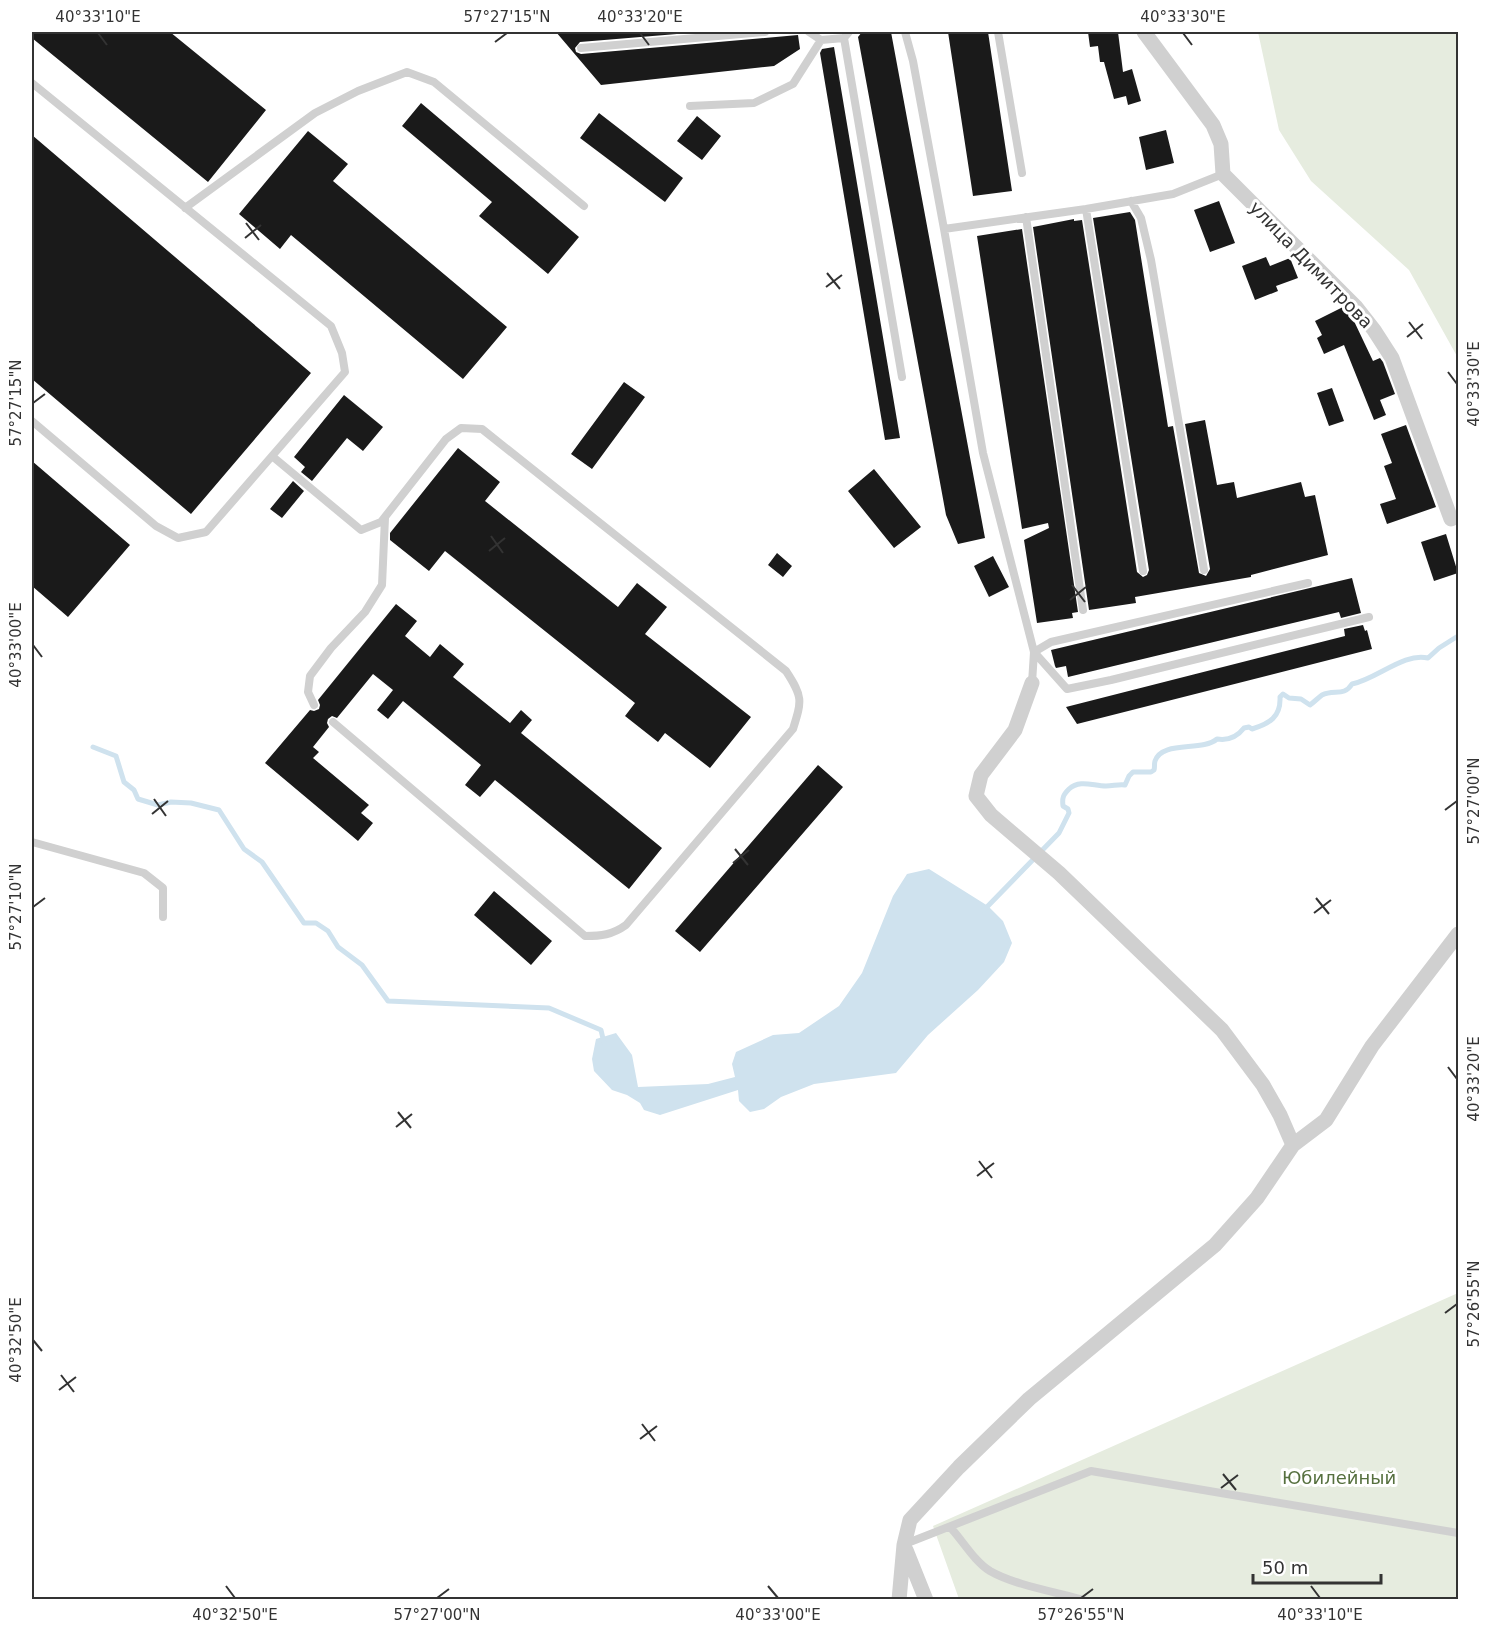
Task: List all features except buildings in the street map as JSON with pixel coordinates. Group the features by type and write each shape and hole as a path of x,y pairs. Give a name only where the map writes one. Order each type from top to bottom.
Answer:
{"street":[{"path":"1144,32 1213,126 1221,144 1223,174"},
{"name":"улица Димитрова","path":"1223,174 1356,307 1374,330 1392,358 1450,519"},
{"path":"1032,683 1015,730 981,775 976,796 991,815 1059,873 1222,1030 1263,1085 1293,1145"},
{"path":"899,1599 904,1545 910,1520 959,1467 1029,1400 1215,1245 1257,1198 1293,1145 1326,1120 1372,1046 1458,934"},
{"path":"904,1545 926,1599"}],"lane":[{"path":"581,48 765,32"},
{"path":"809,32 821,40 847,35 902,377"},
{"path":"905,32 913,61 983,453 1034,652 1032,683"},
{"path":"998,32 1022,173"},
{"path":"690,106 754,103 793,84 821,40"},
{"path":"185,208 315,114 358,91 407,72 434,82 584,206"},
{"path":"32,83 331,326 342,353 345,372 206,532 178,538 156,526 32,422"},
{"path":"944,229 1173,194 1223,174"},
{"path":"1131,201 1141,218 1151,260 1204,570"},
{"path":"1086,208 1143,571"},
{"path":"1026,217 1083,610"},
{"path":"272,456 361,530 381,522 386,517 446,439 461,428 482,429 786,671 798,689 801,705 793,729 633,916 616,932 602,936 585,936 333,722"},
{"path":"314,705 308,692 310,676 331,648 365,612 382,585 386,517"},
{"path":"1034,652 1051,642 1308,583"},
{"path":"1034,652 1066,689 1369,617"},
{"path":"32,842 144,873 163,888 164,917"},
{"path":"904,1545 1091,1471 1458,1533"},
{"path":"950,1527 978,1561 990,1571 1005,1578 1084,1599"}],"green space":[{"path":"1258,32 1458,32 1458,358 1409,270 1311,181 1279,130"},
{"name":"Юбилейный","path":"1458,1293 1458,1599 959,1599 933,1526"}],"water":[{"path":"929,869 988,906 1003,921 1012,943 1004,962 978,990 928,1035 896,1073 814,1084 781,1097 764,1109 750,1112 739,1101 738,1090 660,1115 644,1110 640,1103 612,1090 594,1071 592,1059 596,1039 616,1033 632,1055 638,1087 708,1084 735,1077 732,1064 736,1052 773,1035 799,1033 839,1006 862,973 893,896 907,874"}],"waterway":[{"path":"984,910 1059,833 1069,813 1068,809 1063,806 1063,797 1073,786 1078,784 1125,785 1133,772 1154,770 1155,761 1166,751 1202,745 1217,739 1229,739 1239,734 1244,728 1252,729 1264,725 1276,715 1280,697 1283,694 1289,698 1301,699 1310,705 1326,693 1342,692 1352,684 1400,662 1419,657 1428,658 1458,636"},
{"path":"93,747 116,756 124,782 134,790 138,799 158,805 171,802 191,803 219,810 244,849 262,862 304,923 316,923 328,931 338,947 362,965 388,1001 549,1008 601,1030 604,1043"}]}
